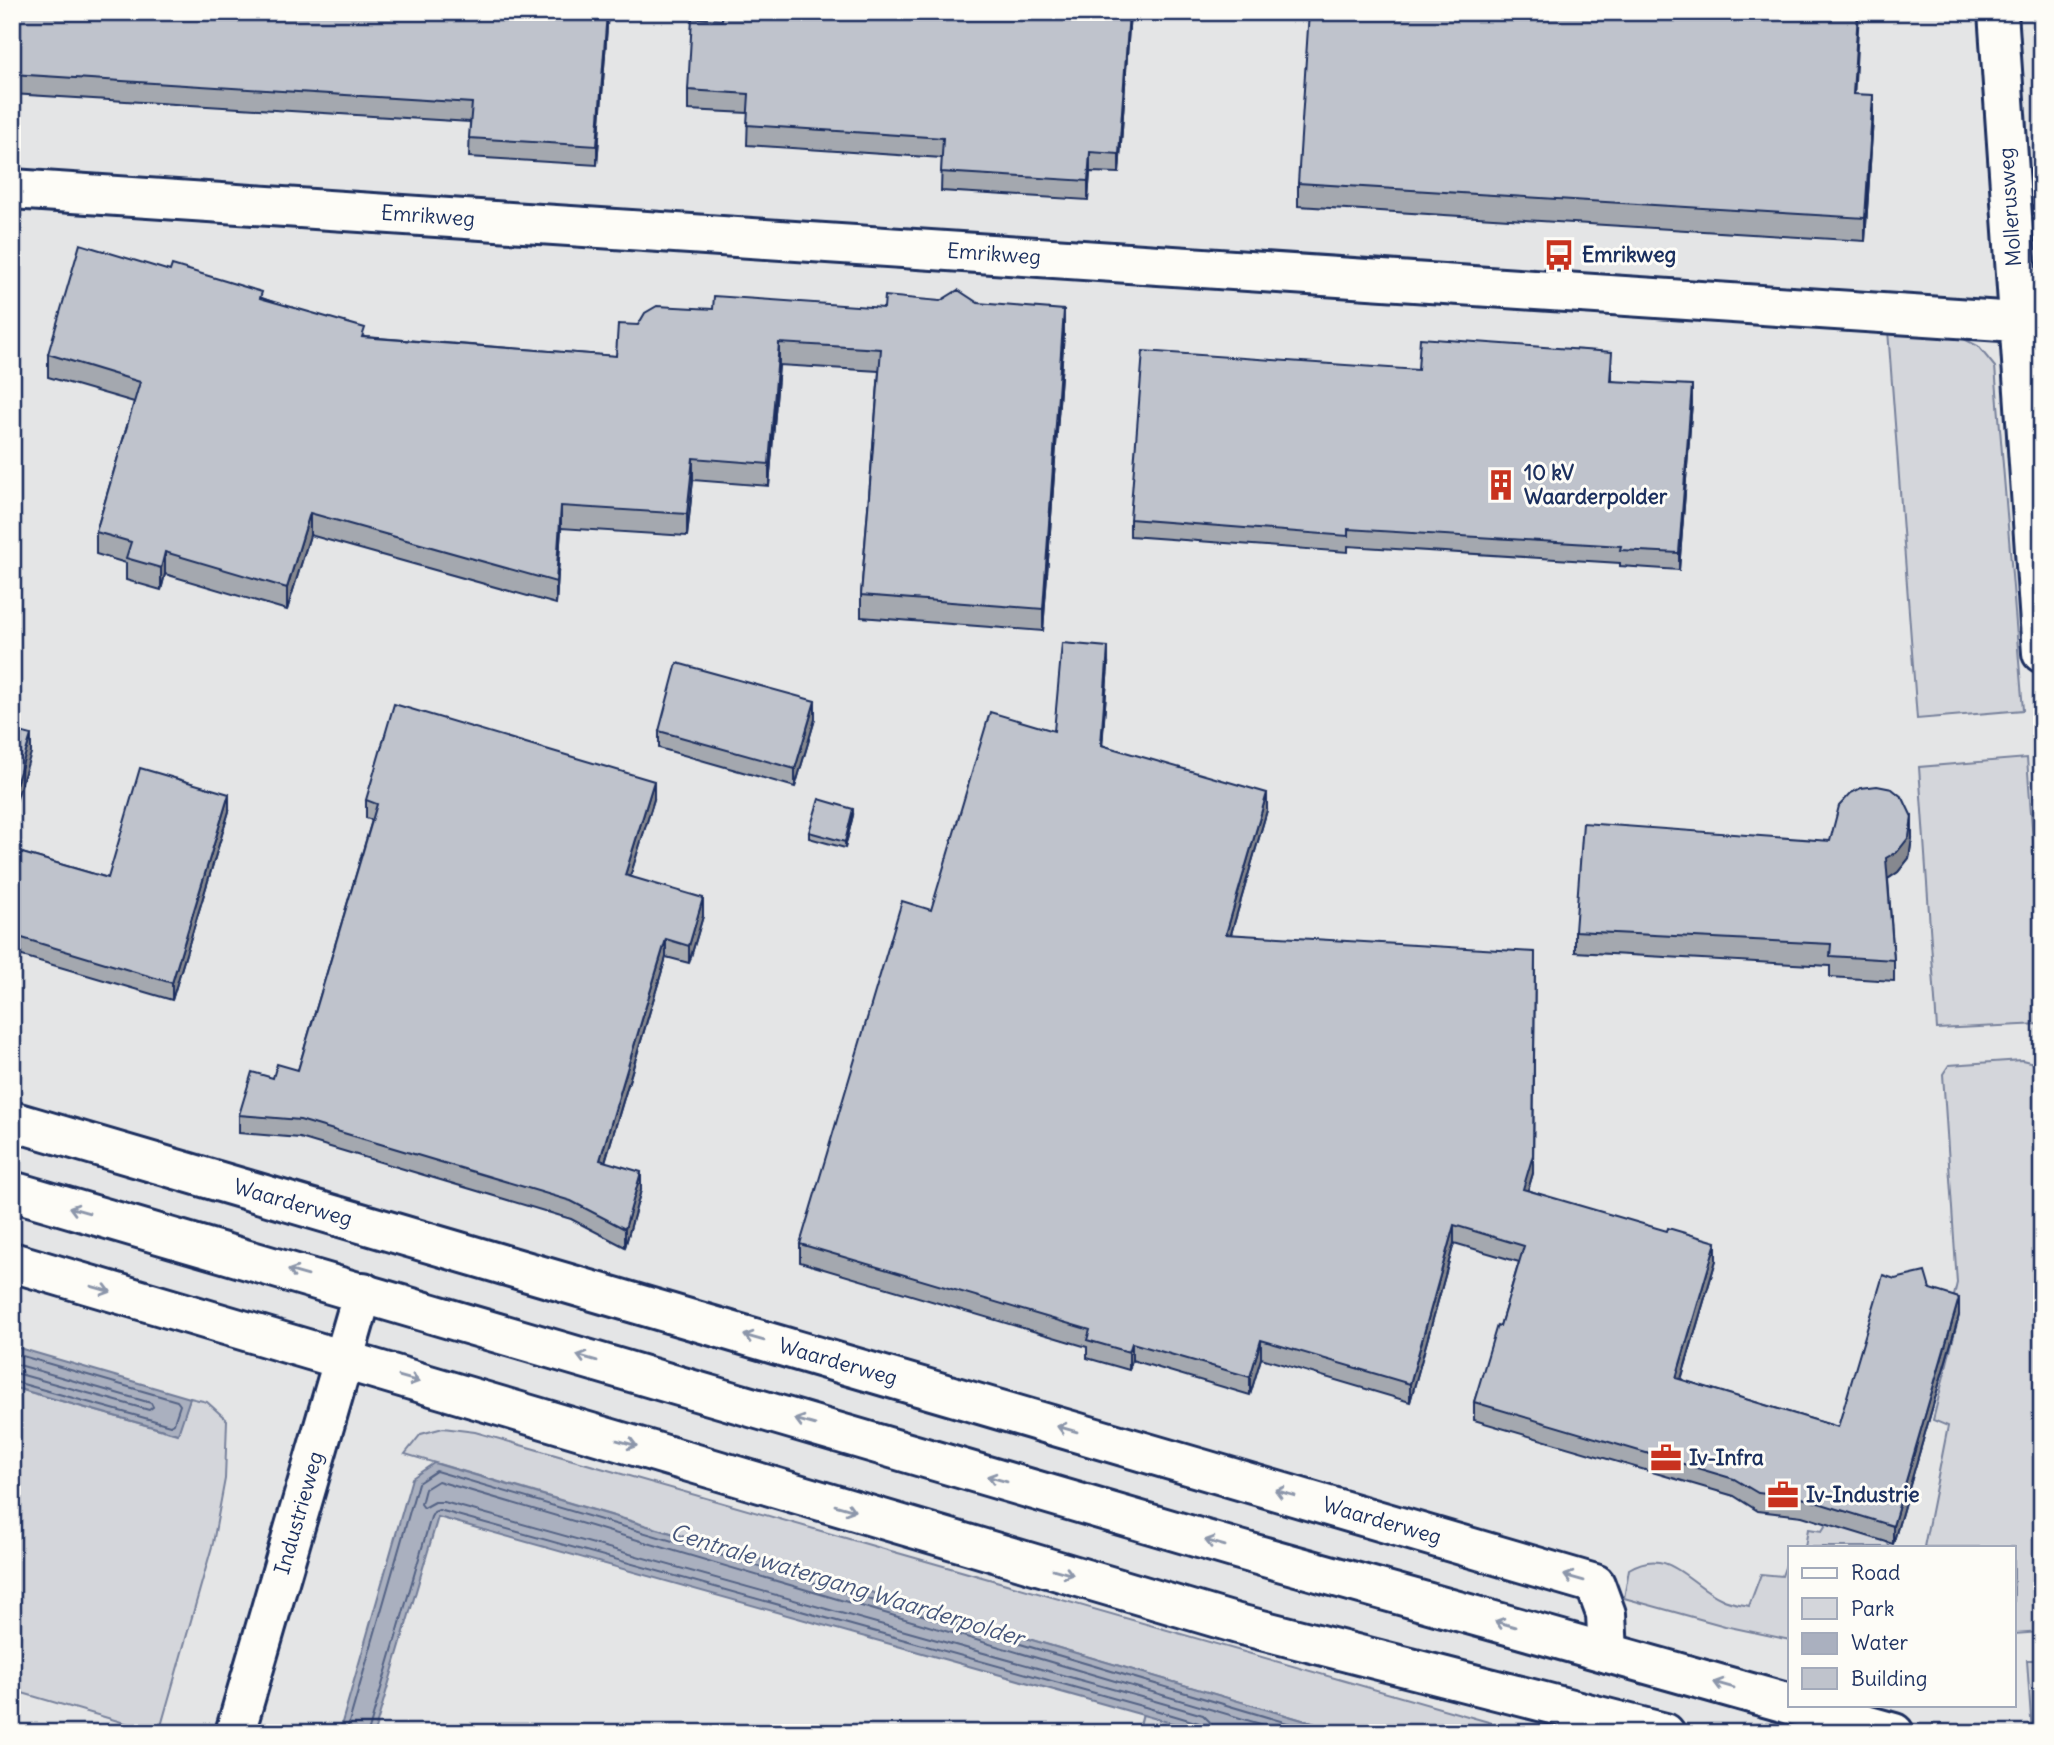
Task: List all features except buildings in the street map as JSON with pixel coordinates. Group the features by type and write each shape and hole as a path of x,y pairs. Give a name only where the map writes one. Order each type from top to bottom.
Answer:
{"street":[{"name":"Mollerusweg","path":"1998,12 2017,322 2042,653"},
{"name":"Emrikweg","path":"12,188 2017,322"},
{"name":"Waarderweg","path":"12,1121 1595,1584 1606,1614 1608,1653"},
{"path":"12,1191 1240,1550 1788,1703"},
{"path":"12,1262 1238,1624 1665,1733"},
{"name":"Industrieweg","path":"235,1733 363,1292"},
{"path":"1799,1706 1894,1733"}],"shaded area":[{"path":"12,12 2042,12 2042,1733 12,1733"}],"green space":[{"path":"1888,330 1954,334 1978,346 1995,367 2023,710 1917,719"},
{"path":"2027,758 2042,964 2042,1024 1937,1029 1919,767"},
{"path":"2022,1060 2042,1065 2042,1632 2016,1634 2016,1546 1924,1546 1948,1426 1933,1420 1959,1315 1950,1313 1957,1283 1943,1074 1949,1065"},
{"path":"12,1387 177,1434 190,1398 207,1402 227,1420 225,1479 213,1543 159,1733 12,1690"},
{"path":"443,1428 475,1432 1527,1733 1346,1733 405,1454 421,1434"},
{"path":"1827,1523 1879,1538 1881,1533 1889,1546 1805,1546 1808,1529 1822,1531"},
{"path":"1788,1559 1788,1640 1725,1626 1624,1598 1629,1569 1656,1561 1678,1569 1722,1599 1749,1606 1761,1574 1782,1576"},
{"path":"2027,1660 2042,1660 2042,1733 2032,1733"},
{"path":"1143,1714 1207,1733 1138,1733"}],"water":[{"path":"12,1346 190,1398 178,1434 12,1387"},
{"path":"434,1463 1346,1733 1207,1733 438,1517 374,1733 339,1733 412,1478"}],"place":[{"name":"Emrikweg","path":"1559,255"},
{"name":"10 kV Waarderpolder","path":"1501,485"},
{"name":"Iv-Infra","path":"1666,1458"},
{"name":"Iv-Industrie","path":"1783,1495"}],"water label":[{"name":"Centrale watergang Waarderpolder","path":"847,1585"}]}
